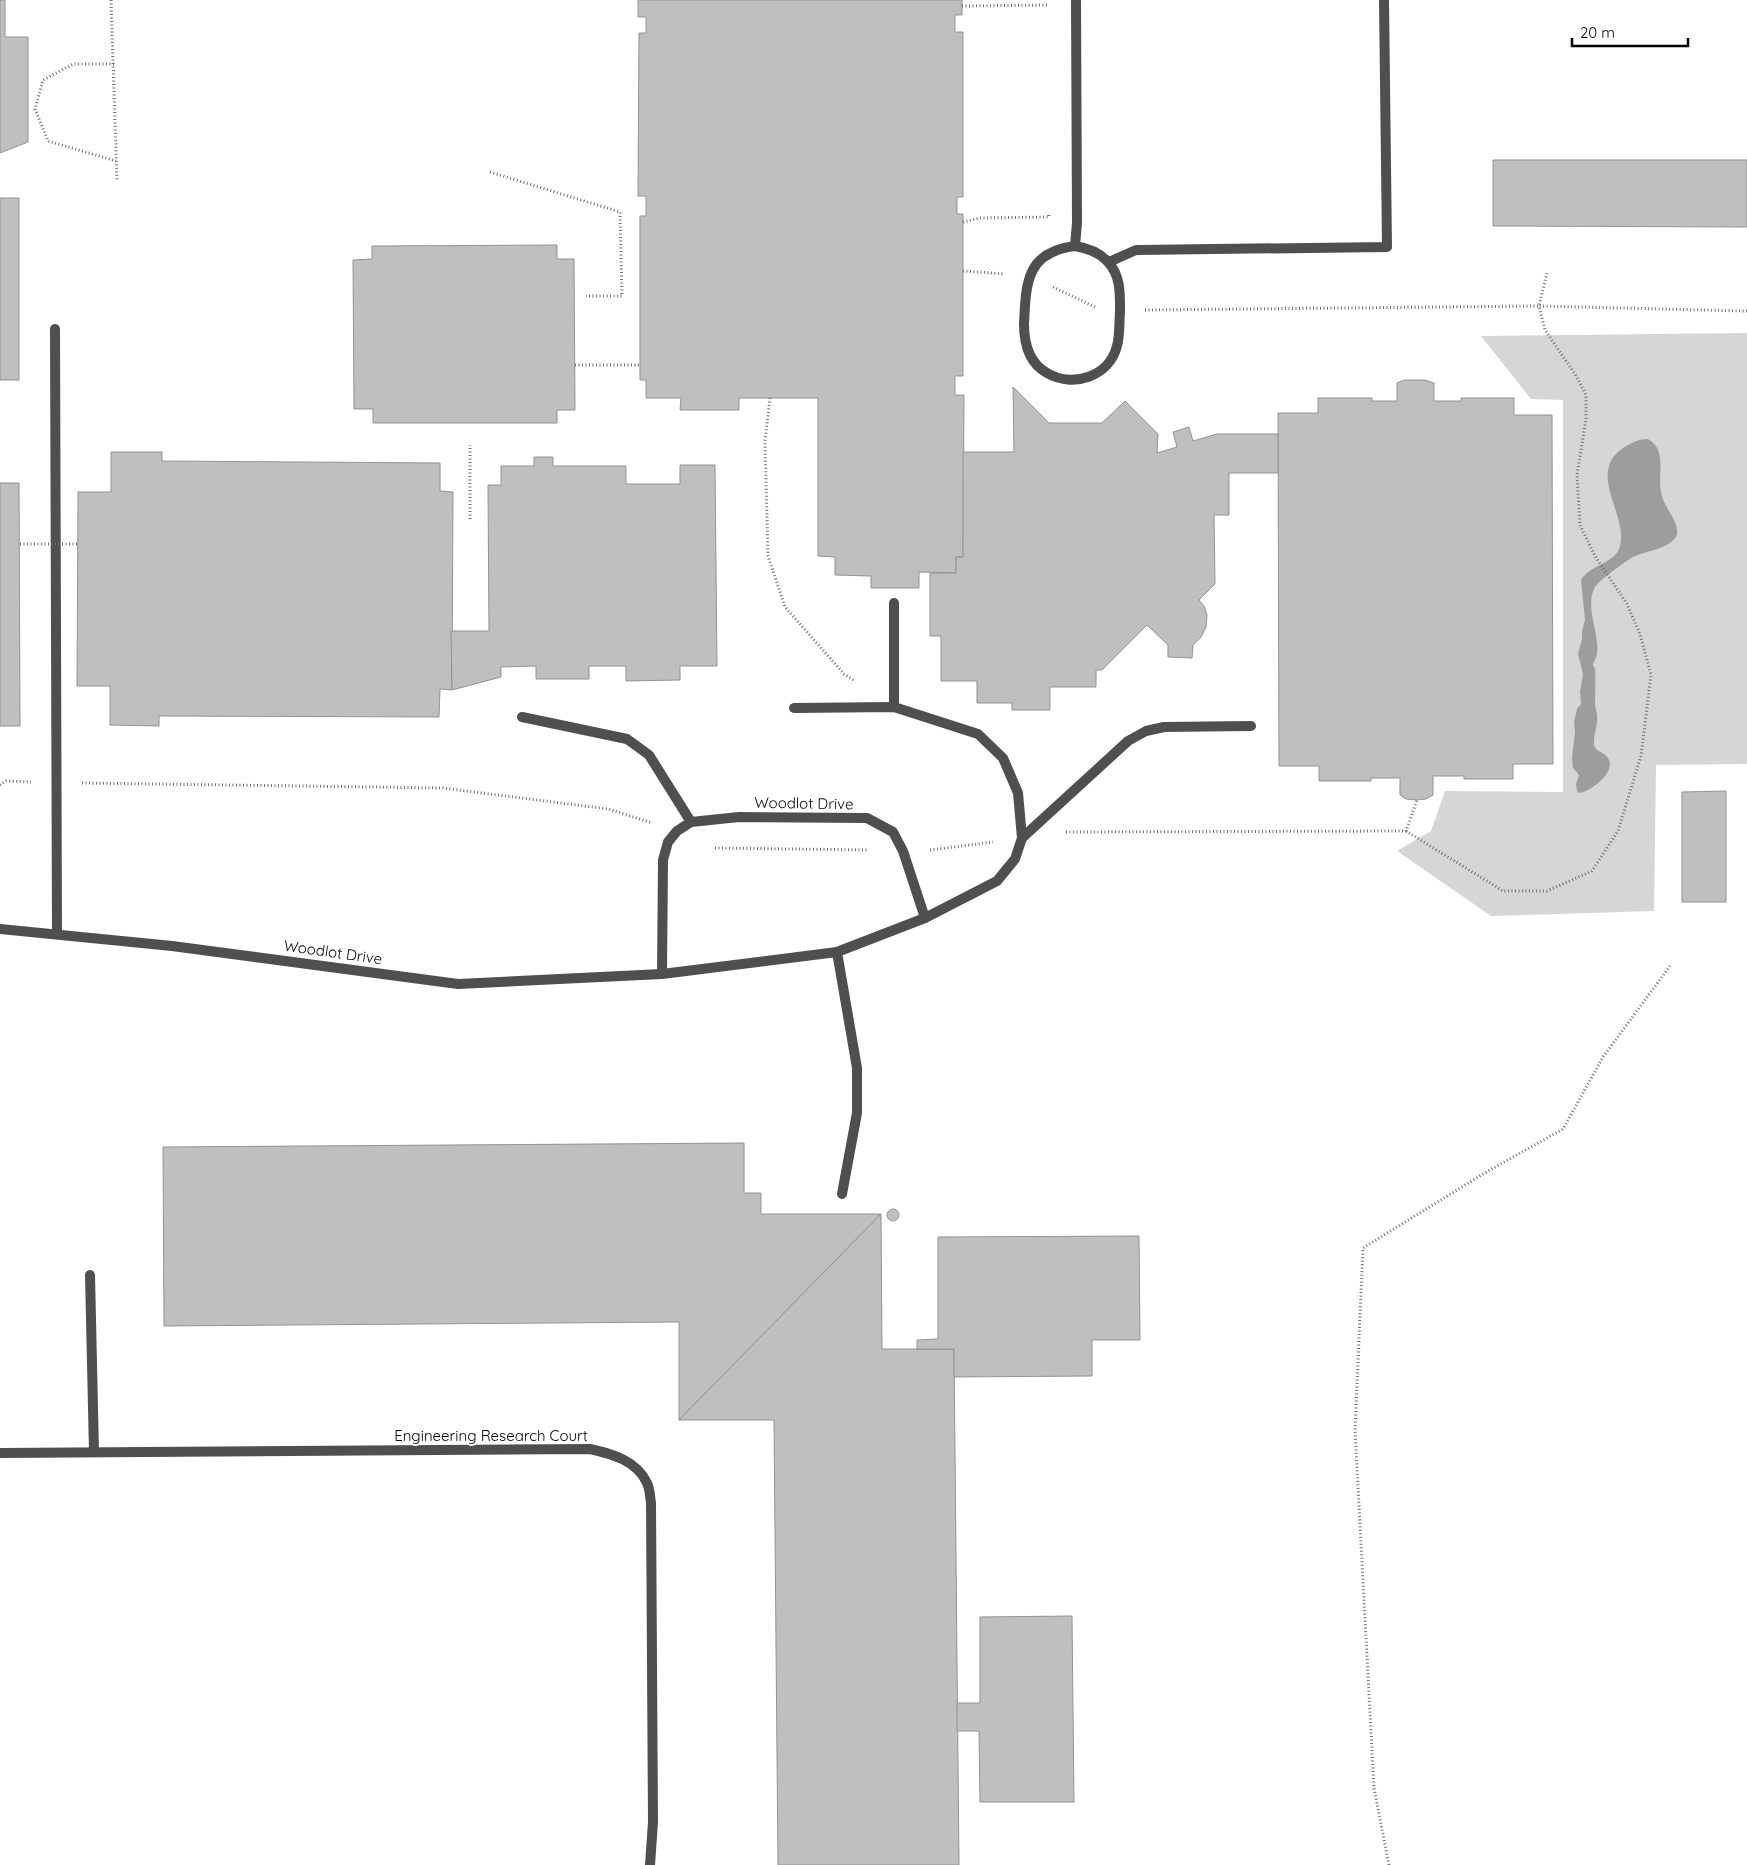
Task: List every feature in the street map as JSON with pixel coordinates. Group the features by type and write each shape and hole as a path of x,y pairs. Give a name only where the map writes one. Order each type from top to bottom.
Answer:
{"lane":[{"path":"1074,246 1077,222 1076,0"},
{"path":"1109,262 1136,250 1387,247 1384,0"},
{"path":"1074,246 1087,248 1109,262 1117,275 1120,291 1117,346 1111,360 1100,371 1086,378 1071,381 1056,378 1042,371 1032,360 1026,346 1024,330 1026,290 1029,275 1036,263 1047,254 1060,248 1074,246"},
{"path":"55,329 57,934"},
{"path":"894,603 894,707"},
{"path":"794,708 894,707 978,734 1003,758 1018,793 1022,838 1015,859 997,881 925,918"},
{"path":"522,717 628,739 649,755 691,822 677,831 668,842 663,860 662,974"},
{"path":"1022,838 1128,741 1146,731 1164,727 1250,726"},
{"name":"Woodlot Drive","path":"0,929 172,946 458,984 662,974 837,952 925,918 903,851 893,832 867,818 740,816 691,822"},
{"path":"837,952 857,1068 857,1112 842,1194"},
{"path":"90,1275 94,1452"},
{"name":"Engineering Research Court","path":"0,1453 590,1449 622,1458 637,1468 647,1484 651,1503 653,1822 650,1865"}],"path":[{"path":"111,0 117,181"},
{"path":"1049,0 1049,15"},
{"path":"962,6 1048,5"},
{"path":"114,64 73,64 43,80 35,109 48,142 116,161"},
{"path":"490,172 620,212 622,296 586,296"},
{"path":"963,222 980,218 1049,217 1050,209"},
{"path":"1406,831 1504,891 1547,890 1592,871 1618,831 1641,756 1651,675 1640,634 1627,604 1595,556 1580,525 1577,475 1586,419 1586,395 1575,374 1545,330 1539,306 1547,273"},
{"path":"1120,311 1539,306 1747,311"},
{"path":"575,365 640,365"},
{"path":"770,398 765,441 768,556 784,607 844,674 894,707"},
{"path":"470,445 470,519"},
{"path":"20,544 78,544"},
{"path":"1389,1865 1374,1788 1355,1430 1363,1248 1483,1174 1563,1129 1603,1057 1670,966"}],"shaded area":[{"path":"1747,333 1747,764 1656,765 1654,911 1491,916 1397,851 1431,831 1445,791 1563,792 1563,400 1531,399 1481,336"},
{"path":"1648,439 1654,444 1660,456 1662,498 1676,524 1677,535 1669,544 1663,547 1629,559 1594,589 1591,604 1597,638 1597,654 1593,665 1595,669 1597,719 1594,745 1597,750 1608,758 1610,763 1606,775 1596,785 1580,793 1577,791 1576,784 1579,775 1573,768 1572,758 1575,732 1574,722 1577,709 1581,704 1580,692 1583,674 1578,654 1585,620 1581,580 1590,571 1612,558 1619,549 1621,537 1619,523 1608,483 1608,470 1612,458 1629,444"}],"building":[{"path":"0,0 5,0 5,37 28,37 28,142 0,153"},
{"path":"638,0 962,0 962,15 955,15 955,32 963,32 963,197 957,197 957,214 963,214 963,376 955,376 955,395 964,395 963,557 956,557 956,573 919,572 919,588 871,588 871,576 835,575 835,557 818,556 818,398 739,398 739,410 680,410 681,398 646,398 646,380 640,380 640,216 646,216 646,196 638,196 639,33 646,33 646,17 638,17"},
{"path":"1493,160 1747,160 1747,227 1493,226"},
{"path":"0,198 19,198 19,380 0,380"},
{"path":"557,245 557,259 574,259 575,410 557,410 557,423 373,423 373,409 354,409 353,260 372,259 372,246"},
{"path":"1405,380 1425,380 1434,383 1434,401 1461,401 1461,398 1514,398 1514,415 1552,415 1553,764 1513,764 1513,779 1464,779 1464,776 1433,776 1433,795 1426,799 1417,800 1406,799 1400,795 1400,778 1371,778 1371,781 1319,781 1319,766 1279,766 1278,413 1318,413 1318,398 1372,398 1372,401 1397,401 1397,383"},
{"path":"1013,387 1049,423 1102,423 1125,401 1158,434 1157,453 1177,447 1173,432 1189,427 1193,441 1217,434 1278,434 1278,473 1229,473 1229,515 1214,515 1215,584 1199,600 1204,606 1207,615 1206,627 1201,637 1193,645 1192,658 1168,657 1168,645 1147,625 1102,670 1096,670 1096,687 1050,687 1050,710 1012,710 1012,703 977,703 977,681 941,681 941,636 930,636 930,573 956,573 956,557 963,557 963,452 1014,452"},
{"path":"111,452 162,452 162,461 440,463 440,491 453,492 452,690 440,689 439,717 159,716 159,726 110,725 110,686 77,686 78,492 111,492"},
{"path":"534,457 553,457 553,466 626,466 626,484 680,484 680,465 715,465 717,666 680,666 680,680 626,681 626,666 589,666 589,679 536,679 536,666 501,667 501,677 452,690 451,631 489,631 488,485 501,485 501,466 534,466"},
{"path":"0,483 19,483 20,726 0,726"},
{"path":"1726,791 1726,902 1682,902 1682,792"},
{"path":"744,1143 744,1193 761,1193 761,1214 881,1214 679,1420 679,1322 164,1326 163,1147"},
{"path":"891,1209 895,1209 899,1215 895,1221 891,1221 887,1217 887,1213"},
{"path":"881,1214 882,1349 954,1349 959,1865 778,1865 774,1420 679,1420"},
{"path":"1139,1236 1140,1340 1092,1340 1092,1376 954,1377 954,1349 917,1349 917,1340 938,1339 938,1237"},
{"path":"1072,1616 1074,1802 980,1802 979,1731 957,1731 957,1703 980,1703 980,1617"}]}
